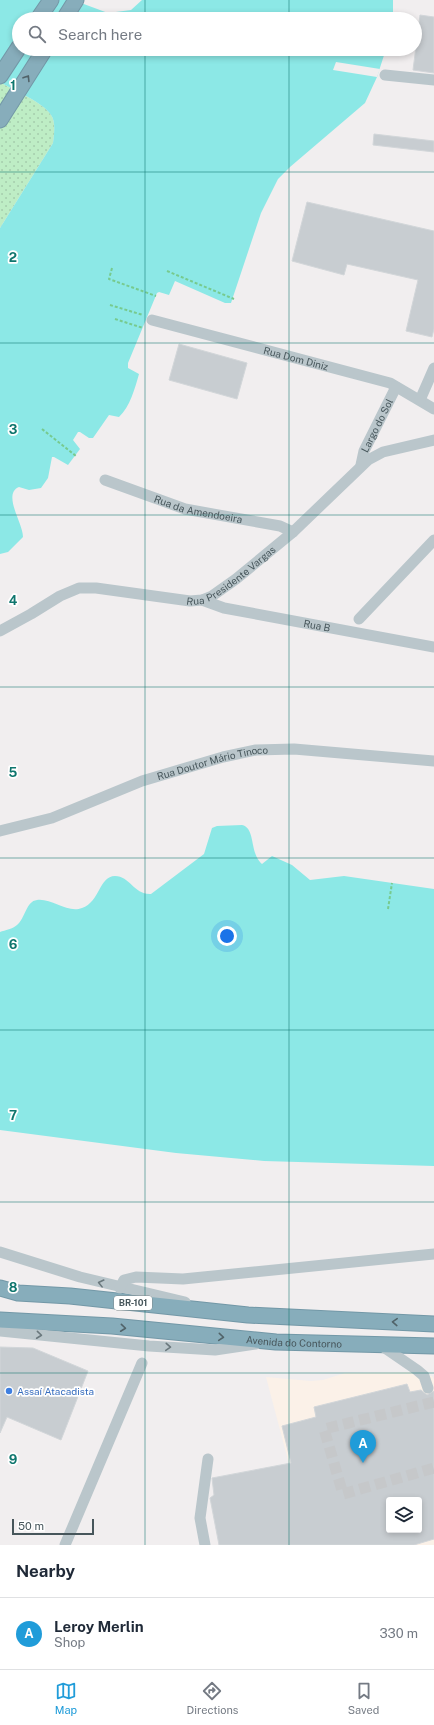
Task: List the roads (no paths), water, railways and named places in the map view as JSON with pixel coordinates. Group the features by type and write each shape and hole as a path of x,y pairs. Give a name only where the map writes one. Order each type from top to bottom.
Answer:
{"highway":[{"path":"43,12 51,0"},
{"path":"68,12 76,0"},
{"path":"0,76 13,56"},
{"path":"0,120 41,56"},
{"name":"BR-101","path":"0,1288 18,1293 70,1296 248,1315 434,1324"},
{"path":"0,1292 18,1293"},
{"name":"Avenida do Contorno","path":"0,1320 112,1326 276,1342 434,1346"}],"street":[{"path":"385,75 434,80"},
{"name":"Rua Dom Diniz","path":"150,318 390,383 434,409"},
{"path":"420,400 434,368"},
{"name":"Largo do Sol","path":"361,465 364,451 396,387"},
{"name":"Rua Presidente Vargas","path":"0,630 31,614 60,596 80,588 115,590 181,600 202,600 212,596 236,579 293,532 361,465 384,452 434,440"},
{"name":"Rua da Amendoeira","path":"104,480 185,509 280,526 293,532"},
{"path":"359,619 432,544"},
{"name":"Rua B","path":"202,600 224,608 434,647"},
{"name":"Rua Doutor Mário Tinoco","path":"0,831 52,818 142,781 223,757 256,750 294,749 434,761"},
{"path":"0,1252 120,1288 248,1315"},
{"path":"120,1288 124,1280 136,1277 183,1279 434,1254"},
{"path":"0,1331 215,1350 276,1342"},
{"path":"379,1344 424,1376 428,1388"},
{"path":"65,1545 142,1364"},
{"path":"205,1545 200,1518 208,1459"}],"water":[{"path":"0,0 73,0 105,12 12,12 12,56 384,56 377,77 365,103 278,179 261,213 231,303 225,303 175,281 169,295 159,292 157,293 128,363 128,368 139,374 132,397 123,413 119,417 109,415 93,438 89,438 78,432 73,440 80,449 68,465 52,457 48,478 41,488 29,490 19,487 14,491 12,496 13,502 23,537 8,552 0,554 0,228 53,143 54,121 47,110 41,105 0,82"},
{"path":"142,0 393,0 393,12 116,12 131,10"},
{"path":"242,825 249,831 255,854 262,864 272,856 292,865 310,880 344,876 434,889 434,1166 264,1161 176,1153 0,1130 0,932 17,925 22,919 30,903 33,901 48,901 71,909 82,908 88,905 102,885 110,877 115,876 125,879 140,892 151,894 204,854 212,828 217,826"}],"tunnel":[{"path":"434,1402 324,1429 343,1494 434,1468"}],"place":[{"name":"Assaí Atacadista","path":"9,1391"},
{"name":"Leroy Merlin","path":"363,1463"}]}
